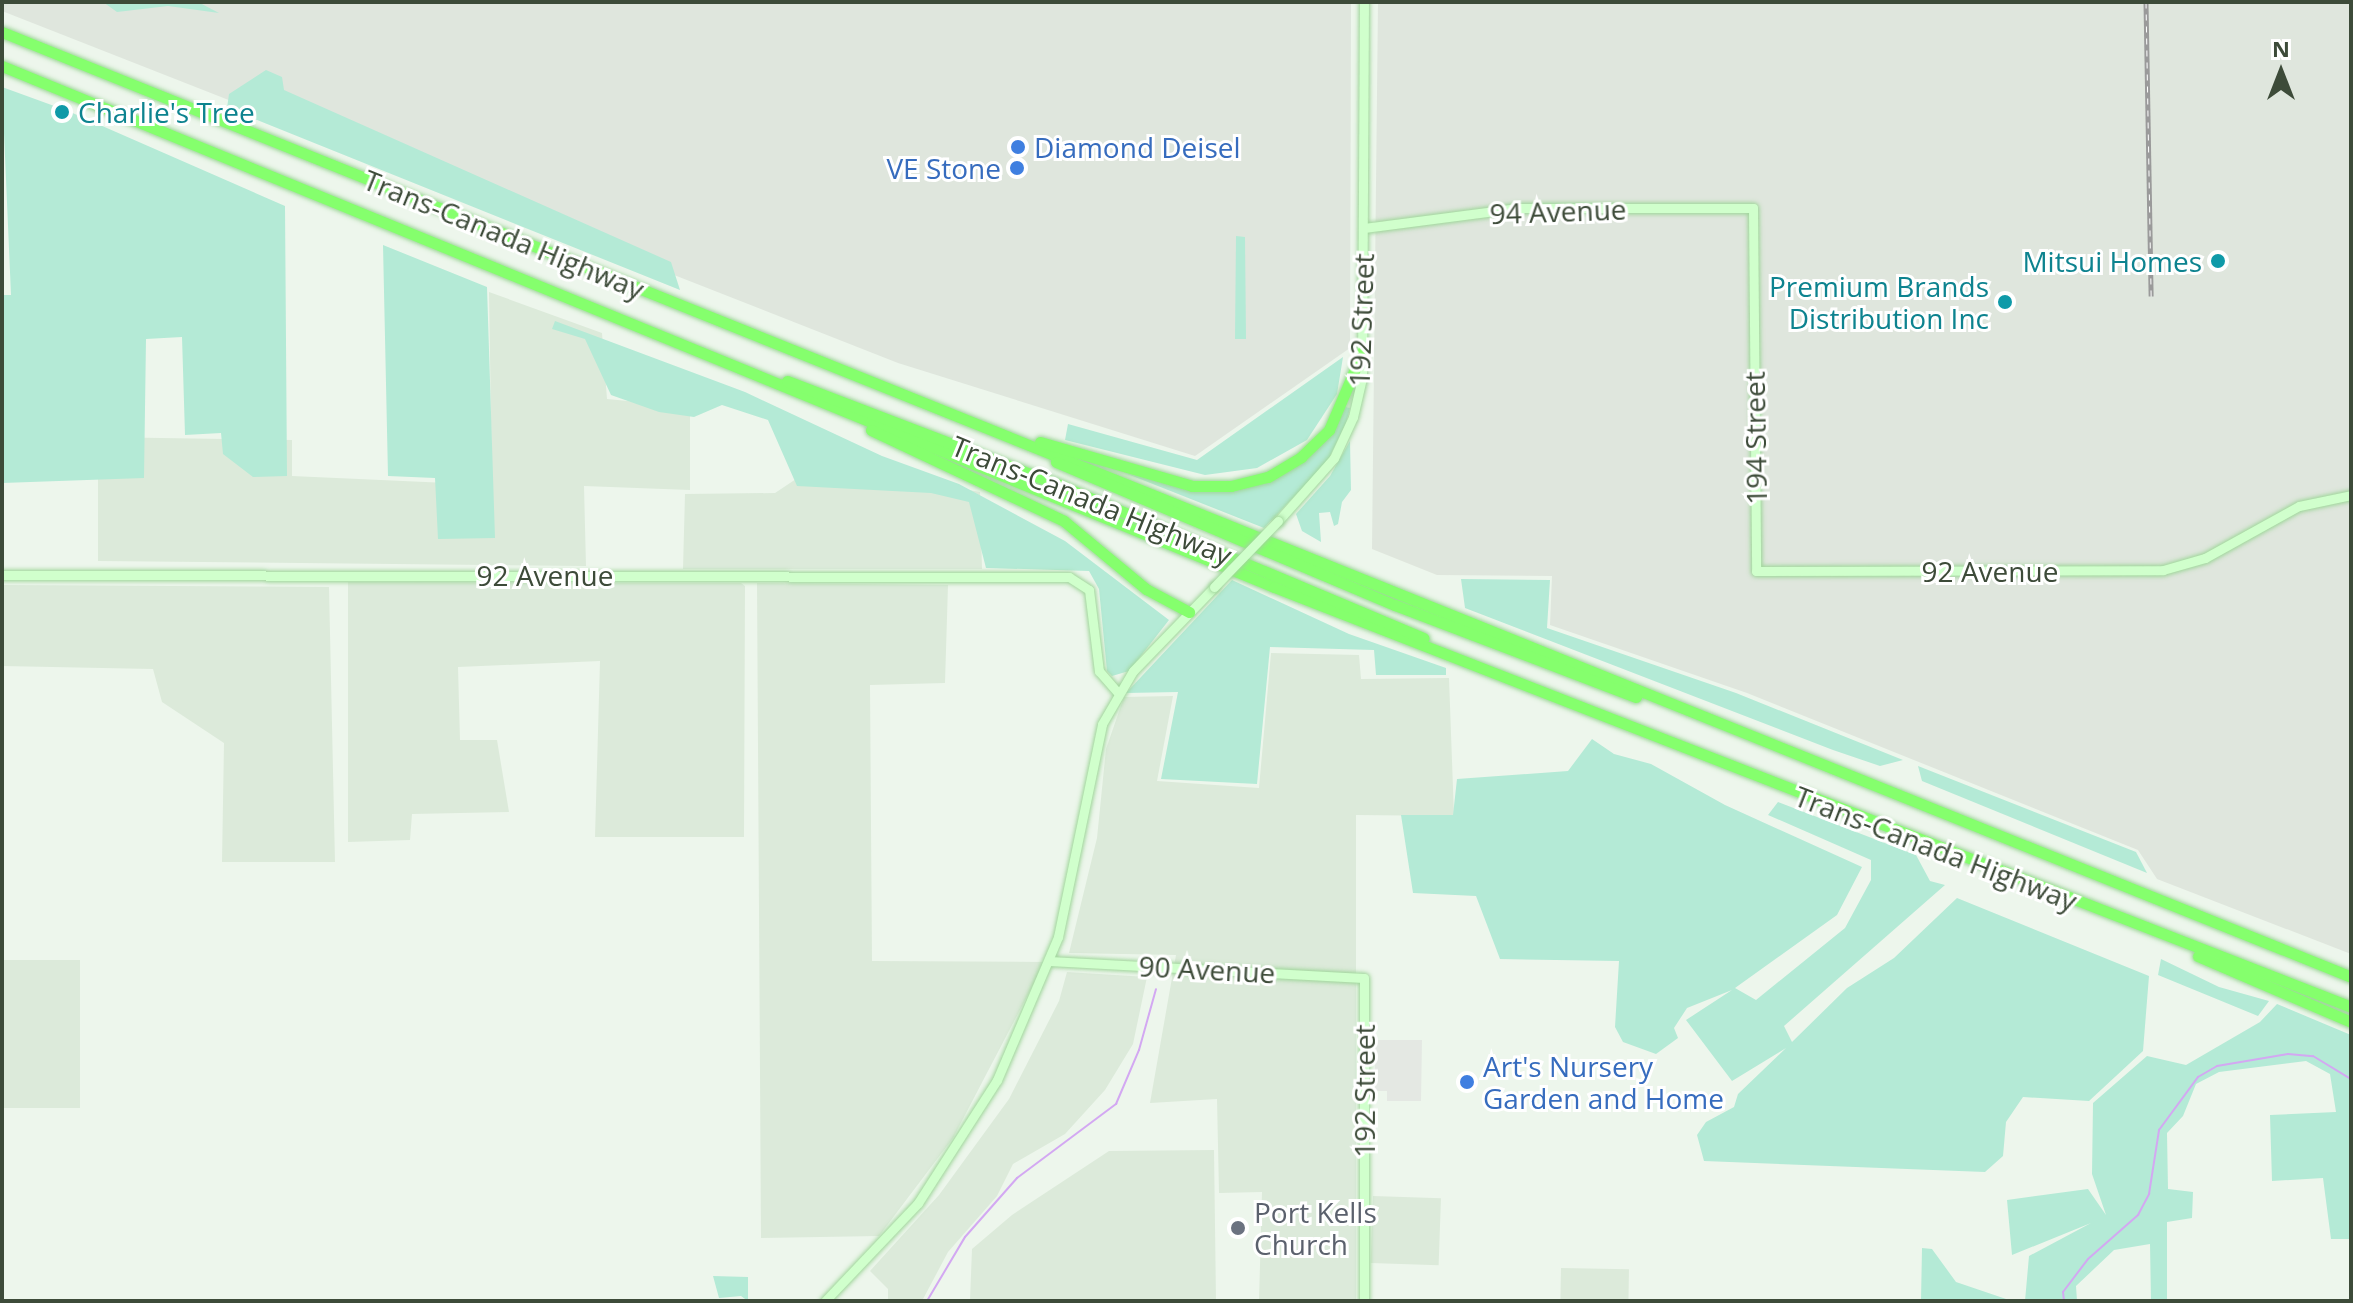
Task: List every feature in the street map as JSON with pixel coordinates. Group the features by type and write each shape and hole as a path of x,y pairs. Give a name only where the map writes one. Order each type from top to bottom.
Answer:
{"highway":[{"name":"Trans-Canada Highway","path":"2,32 2351,977"},
{"name":"Trans-Canada Highway","path":"2,66 840,411 2125,922 2351,1007"},
{"name":"Trans-Canada Highway","path":"655,333 1064,487 1523,683"},
{"path":"973,423 1192,486 1231,486 1268,477 1301,457 1329,430 1364,348"},
{"path":"840,411 1064,521 1146,589 1189,612"},
{"path":"2125,922 2351,1022"}],"street":[{"name":"192 Street","path":"825,1301 904,1219 954,1152 1016,1043 1049,961 1069,896 1097,736 1117,692 1319,477 1345,439 1359,399 1364,348 1364,2"},
{"name":"94 Avenue","path":"1364,228 1518,208 1753,208"},
{"name":"194 Street","path":"1753,208 1756,571"},
{"name":"92 Avenue","path":"1756,571 2148,571 2187,565 2299,506 2351,495"},
{"name":"92 Avenue","path":"2,575 1069,577 1086,583 1099,671 1117,692"},
{"name":"90 Avenue","path":"1049,961 1364,978"},
{"name":"192 Street","path":"1364,978 1364,1301"}],"shaded area":[{"path":"2,2 1351,2 1350,348 1195,456 898,363 2,11"},
{"path":"1378,2 2351,2 2351,954 2157,879 2138,850 1747,693 1550,625 1552,576 1437,575 1372,549"},
{"path":"489,292 602,333 607,399 690,407 690,490 584,486 586,566 98,561 98,437 292,440 292,476 492,485"},
{"path":"882,475 980,492 982,569 683,569 685,494 775,493 796,479"},
{"path":"348,582 741,583 745,586 744,837 595,837 600,661 458,667 460,740 497,740 509,812 412,814 410,840 348,842"},
{"path":"757,583 948,585 945,683 870,685 872,961 1045,962 953,1138 879,1236 761,1238"},
{"path":"2,585 329,587 335,862 222,862 224,743 162,702 153,669 2,666"},
{"path":"1271,653 1359,655 1361,679 1449,678 1454,816 1356,815 1356,1301 1259,1301 1262,1192 1219,1193 1217,1099 1150,1103 1176,955 1069,953 1097,838 1106,749 1124,697 1173,696 1157,781 1259,788"},
{"path":"2,960 80,960 80,1108 2,1108"},
{"path":"1067,972 1147,977 1133,1044 1105,1090 1065,1134 1013,1164 997,1196 948,1252 922,1301 888,1301 888,1289 870,1271 939,1195 1009,1099 1059,1001"},
{"path":"1375,1040 1422,1040 1421,1101 1387,1101 1387,1091 1375,1091"},
{"path":"1214,1150 1216,1301 970,1301 972,1249 1012,1215 1109,1151"},
{"path":"1373,1196 1441,1198 1439,1265 1371,1263"},
{"path":"1561,1268 1629,1269 1628,1301 1560,1301"}],"green space":[{"path":"103,2 198,2 219,13 168,6 117,12"},
{"path":"266,70 282,77 284,90 671,262 680,290 227,108 229,94"},
{"path":"2,87 68,111 285,206 287,476 253,477 223,454 221,433 185,435 182,337 146,339 144,478 2,483 2,295 11,295"},
{"path":"1236,236 1245,237 1246,339 1235,339"},
{"path":"383,245 487,287 495,538 438,539 435,478 388,476"},
{"path":"555,321 745,392 882,456 959,484 1065,541 1169,620 1129,671 1112,676 1107,671 1099,589 1089,571 986,568 969,502 931,493 797,486 768,420 722,405 694,417 659,412 611,395 585,339 552,329"},
{"path":"1343,357 1337,394 1307,440 1257,468 1205,475 1065,440 1068,424 1197,460"},
{"path":"1345,407 1350,408 1346,423 1327,462 1264,528 1125,473 1191,490 1276,477 1340,418"},
{"path":"1350,441 1351,490 1342,502 1338,524 1334,526 1330,512 1319,513 1321,542 1302,531 1296,514 1330,476"},
{"path":"1461,579 1550,580 1547,628 1736,693 1903,760 1880,766 1833,750 1465,608"},
{"path":"1232,580 1349,634 1446,668 1446,675 1376,675 1374,650 1270,647 1257,784 1161,779 1178,692 1126,693"},
{"path":"1592,739 1614,754 1651,764 1725,805 1862,867 1837,915 1735,988 1756,1000 1845,928 1871,880 1871,860 1768,815 1778,802 1916,855 1930,881 1945,885 1784,1026 1792,1042 1847,988 1894,958 1957,898 2149,976 2143,1051 2089,1101 2023,1097 2006,1122 2003,1156 1985,1172 1704,1161 1697,1135 1706,1122 1734,1107 1738,1094 1786,1048 1732,1081 1686,1020 1732,990 1687,1008 1674,1028 1678,1038 1656,1054 1623,1042 1615,1027 1619,961 1500,959 1476,896 1413,893 1401,815 1453,815 1457,779 1568,771"},
{"path":"1918,766 2136,852 2147,873 1922,781"},
{"path":"2161,959 2219,987 2269,1001 2258,1016 2158,975"},
{"path":"2277,1004 2351,1035 2351,1239 2331,1239 2323,1178 2272,1181 2270,1115 2336,1112 2330,1074 2306,1061 2219,1072 2196,1084 2183,1116 2167,1133 2168,1189 2193,1192 2192,1218 2167,1222 2167,1301 2151,1301 2150,1244 2114,1250 2076,1286 2077,1301 2025,1301 2029,1256 2091,1223 2012,1255 2007,1200 2088,1189 2106,1215 2092,1174 2093,1103 2147,1056 2186,1065 2260,1022"},
{"path":"1922,1248 1932,1249 1956,1282 2012,1301 1921,1301"},
{"path":"713,1276 748,1277 748,1301 741,1296 719,1298"}],"waterway":[{"path":"927,1301 965,1237 1017,1178 1116,1104 1139,1050 1156,989"},
{"path":"2064,1301 2063,1292 2088,1259 2138,1215 2149,1194 2159,1130 2198,1077 2217,1066 2288,1054 2313,1056 2351,1079"}],"railway":[{"path":"2146,2 2151,296"}],"place":[{"name":"Charlie's Tree","path":"62,112"},
{"name":"Diamond Deisel","path":"1018,147"},
{"name":"VE Stone","path":"1017,168"},
{"name":"Mitsui Homes","path":"2218,261"},
{"name":"Premium Brands Distribution Inc","path":"2005,302"},
{"name":"Art's Nursery Garden and Home","path":"1467,1082"},
{"name":"Port Kells Church","path":"1238,1228"}]}
